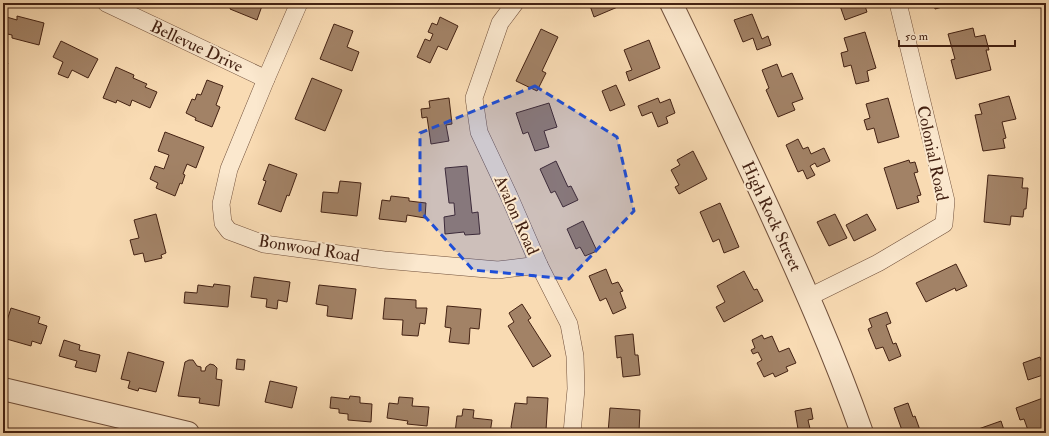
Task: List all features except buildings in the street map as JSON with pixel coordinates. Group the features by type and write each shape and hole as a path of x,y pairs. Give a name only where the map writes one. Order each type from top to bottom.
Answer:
{"street":[{"name":"Bellevue Drive","path":"106,3 266,78"},
{"name":"Bonwood Road","path":"299,3 266,78 229,169 221,204 223,223 229,231 264,244 384,260 498,270 539,265"},
{"name":"Avalon Road","path":"514,3 500,23 474,98 479,132 539,265 569,324 574,356 576,389 572,433"},
{"name":"High Rock Street","path":"671,3 718,99 809,297 845,384 862,433"},
{"name":"Colonial Road","path":"809,297 878,263 944,224 946,201 898,3"},
{"path":"3,389 188,433"}],"highlighted area":[{"path":"535,86 617,137 634,211 569,279 473,270 420,211 420,133"}]}
